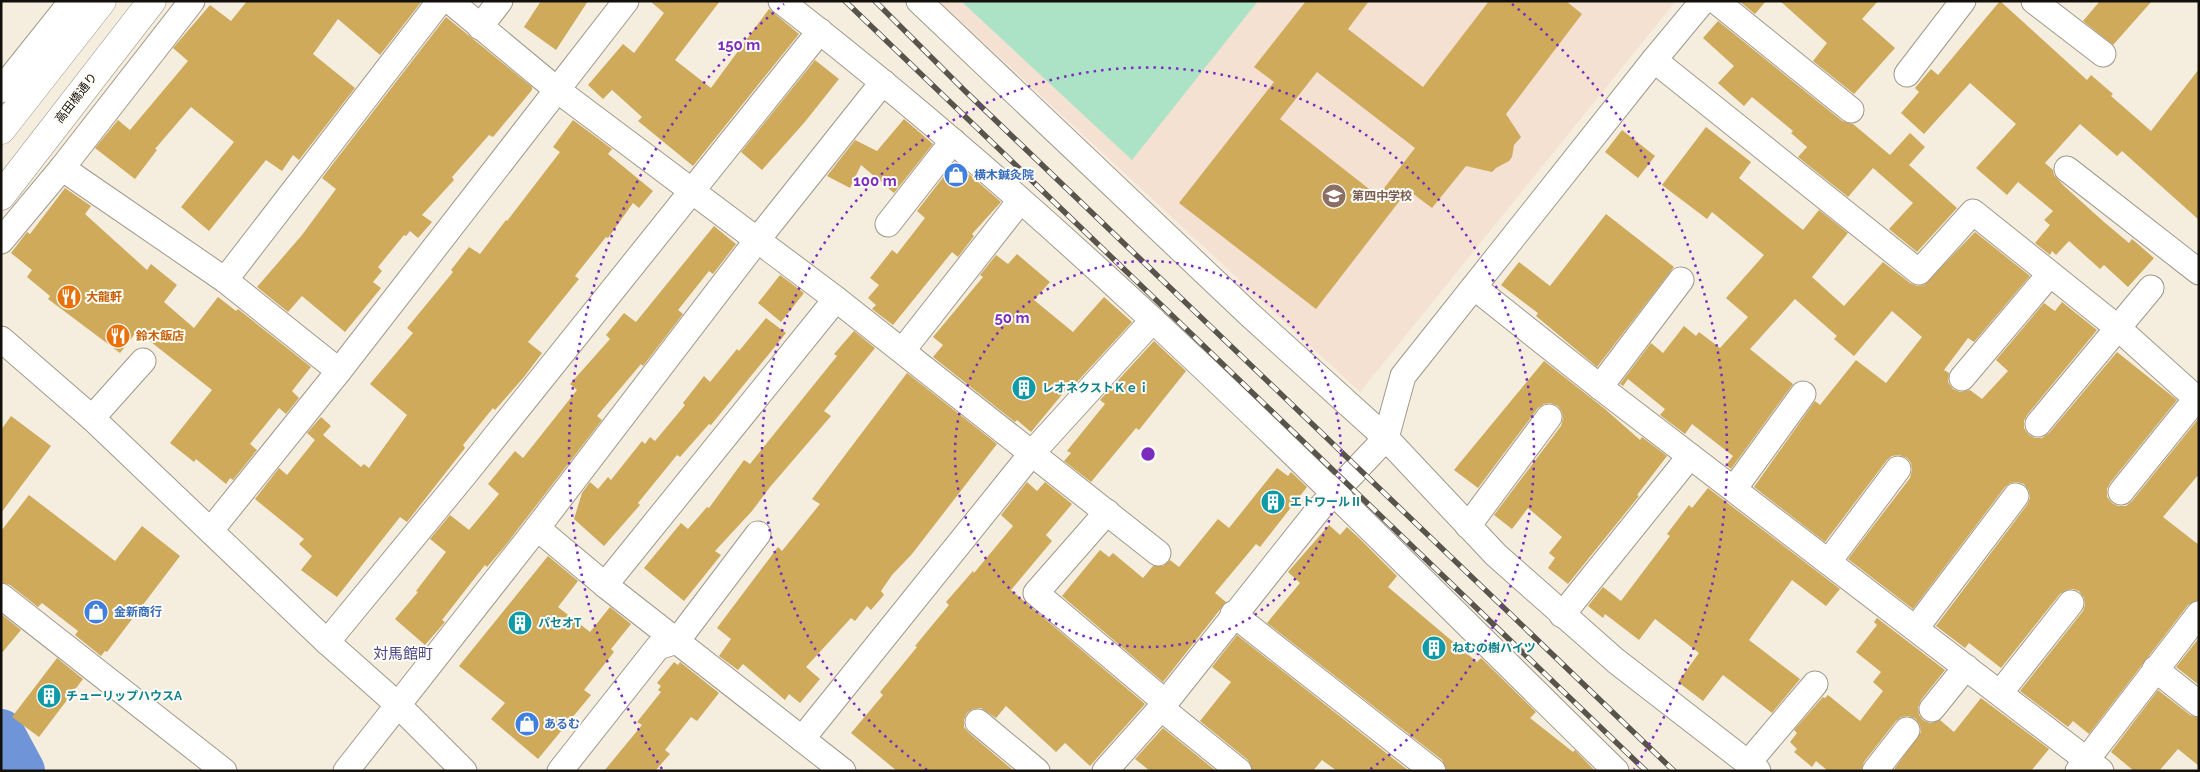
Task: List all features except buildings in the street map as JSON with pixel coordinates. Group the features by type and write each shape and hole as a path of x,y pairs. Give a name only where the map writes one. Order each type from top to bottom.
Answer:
{"highway":[{"path":"1,130 102,1"},
{"name":"高田橋通り","path":"1,196 152,1"}],"street":[{"path":"1,90 72,1"},
{"path":"1,241 62,168 192,1"},
{"path":"225,280 440,1"},
{"path":"450,1 556,89 758,239 903,350 1158,553"},
{"path":"480,26 500,1"},
{"path":"211,530 339,371 626,1"},
{"path":"782,1 953,141 1153,320 1333,493 1616,771"},
{"path":"919,1 1243,308 1386,438 1496,555 1616,661 1753,767 1815,684"},
{"path":"1105,771 1163,705 1234,614 1333,493 1386,438 1403,376 1703,1"},
{"path":"1716,1 1851,110"},
{"path":"1907,74 1963,1"},
{"path":"2034,1 2060,9 2103,54"},
{"path":"327,642 466,473 820,31"},
{"path":"1654,60 1919,272 1973,212 2118,328 2198,400 2121,492"},
{"path":"346,771 537,528 758,239 883,82"},
{"path":"888,224 953,141"},
{"path":"62,168 225,280 339,371"},
{"path":"2067,170 2199,272"},
{"path":"903,350 1020,201"},
{"path":"1962,378 2050,274"},
{"path":"1600,387 1681,280"},
{"path":"1474,287 1600,387 1966,666 2089,767 2155,669 2199,614"},
{"path":"2038,424 2152,288"},
{"path":"605,585 836,299"},
{"path":"802,739 1032,453 1153,320"},
{"path":"1,340 92,418 327,642 397,704 464,771"},
{"path":"92,418 143,361"},
{"path":"1734,489 1803,394"},
{"path":"1468,526 1549,417"},
{"path":"1562,615 1690,456"},
{"path":"1828,561 1898,469"},
{"path":"1916,628 2016,496"},
{"path":"1107,512 1036,593 1239,771"},
{"path":"537,528 605,585 843,771"},
{"path":"560,771 658,647 677,641 758,534"},
{"path":"1,596 224,771"},
{"path":"2000,693 2071,603"},
{"path":"1234,614 1433,771"},
{"path":"1932,709 1966,666"},
{"path":"2155,669 2199,704"},
{"path":"978,722 1037,771"},
{"path":"1875,771 1907,730"}],"shaded area":[{"name":"第四中学校","path":"939,1 1676,1 1360,392"}],"green space":[{"path":"961,1 1258,1 1132,160"}],"waterway":[{"path":"1,732 22,771"}],"railway":[{"path":"845,1 1646,771"},
{"path":"875,1 965,91 1674,771"}],"place":[{"name":"横木鍼灸院","path":"956,175"},
{"name":"第四中学校","path":"1334,196"},
{"name":"大龍軒","path":"69,297"},
{"name":"鈴木飯店","path":"118,336"},
{"name":"レオネクストＫｅｉ","path":"1024,388"},
{"name":"エトワールⅡ","path":"1273,502"},
{"name":"金新商行","path":"96,612"},
{"name":"パセオT","path":"520,623"},
{"name":"ねむの樹ハイツ","path":"1434,648"},
{"name":"チューリップハウスA","path":"49,696"},
{"name":"あるむ","path":"527,724"}],"district":[{"name":"対馬館町","path":"403,654"}]}
